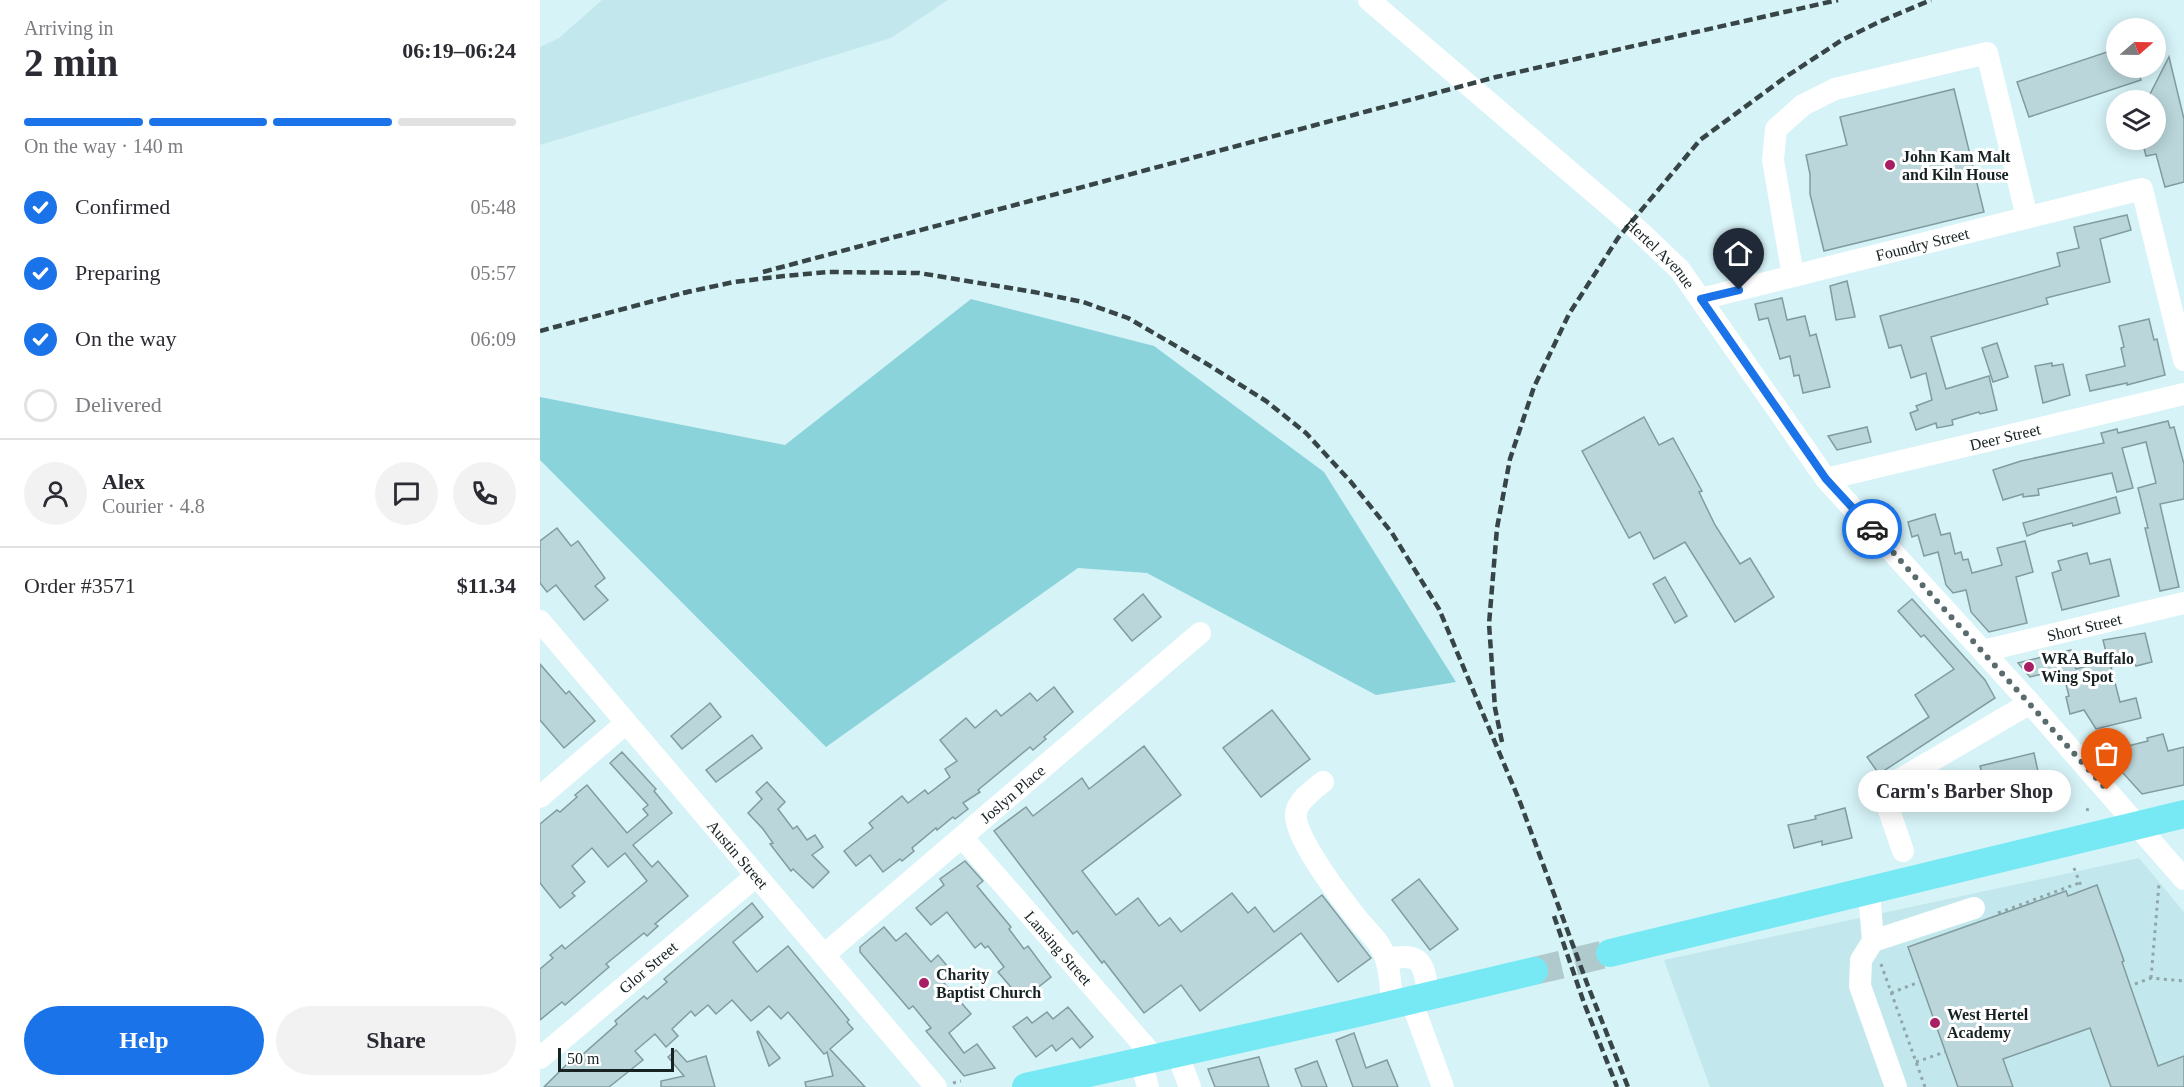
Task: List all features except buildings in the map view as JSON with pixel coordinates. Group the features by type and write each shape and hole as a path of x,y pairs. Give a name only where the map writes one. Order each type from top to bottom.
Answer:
{"main road":[{"path":"1610,953 2184,814"},
{"path":"1026,1087 1074,1082 1155,1065 1534,971"}],"street":[{"name":"Hertel Avenue","path":"1369,0 1638,230 1680,270 1826,479 2030,703 2184,879"},
{"path":"1793,276 1773,160 1776,129 1803,105 1835,89 1987,53 2027,218"},
{"name":"Foundry Street","path":"1701,299 2142,189 2184,360"},
{"name":"Deer Street","path":"1826,479 2184,394"},
{"name":"Short Street","path":"1983,651 2184,603"},
{"name":"Austin Street","path":"540,621 824,955 944,1085"},
{"name":"Joslyn Place","path":"824,955 1200,633"},
{"path":"1904,850 1882,790 2030,703"},
{"path":"540,797 626,723"},
{"path":"1323,782 1299,805 1296,814 1298,827 1325,875 1378,942 1411,1000 1443,1087"},
{"name":"Lansing Street","path":"962,837 1155,1065"},
{"name":"Glor Street","path":"540,1058 756,876"},
{"path":"1869,891 1876,949"},
{"path":"1896,1087 1860,986 1861,960 1876,949 1974,908"},
{"path":"1387,959 1414,957 1422,965 1411,1000"},
{"path":"1155,1065 1190,1087"}],"path":[{"path":"1998,913 2080,885 2074,868"},
{"path":"2151,978 2159,884"},
{"path":"1876,949 1925,1087"},
{"path":"2135,984 2151,978 2184,981"},
{"path":"1891,993 1919,982"},
{"path":"1916,1062 1945,1052"},
{"path":"944,1085 961,1081"}],"shaded area":[{"path":"602,0 948,0 891,38 540,145 540,47 559,38"},
{"path":"971,299 1154,346 1324,472 1456,682 1376,695 1147,573 1078,568 826,747 540,460 540,397 785,445"},
{"name":"West Hertel Academy","path":"2139,858 2184,912 2184,1087 1710,1087 1664,960"}],"tunnel":[{"path":"1534,971 1610,953"}],"railway":[{"path":"763,272 1496,77 1838,0"},
{"path":"1502,742 1495,708 1489,624 1497,528 1510,459 1534,387 1569,314 1618,238 1700,140 1787,76 1842,40 1931,0"},
{"path":"683,293 734,282 828,272 919,273 1083,302 1128,318 1207,364 1266,401 1306,433 1351,482 1392,533 1439,609 1520,802 1628,1087"},
{"path":"540,331 691,291"},
{"path":"1554,916 1584,1003 1617,1087"}],"way so far":[{"path":"1872,529 2107,790"}],"place":[{"name":"John Kam Malt and Kiln House","path":"1890,165"},
{"name":"WRA Buffalo Wing Spot","path":"2029,667"},
{"name":"Carm's Barber Shop","path":"2107,790"},
{"name":"Charity Baptist Church","path":"924,983"},
{"name":"West Hertel Academy","path":"1935,1023"}],"route":[{"path":"1739,290 1701,299 1826,479 1872,529"}]}
